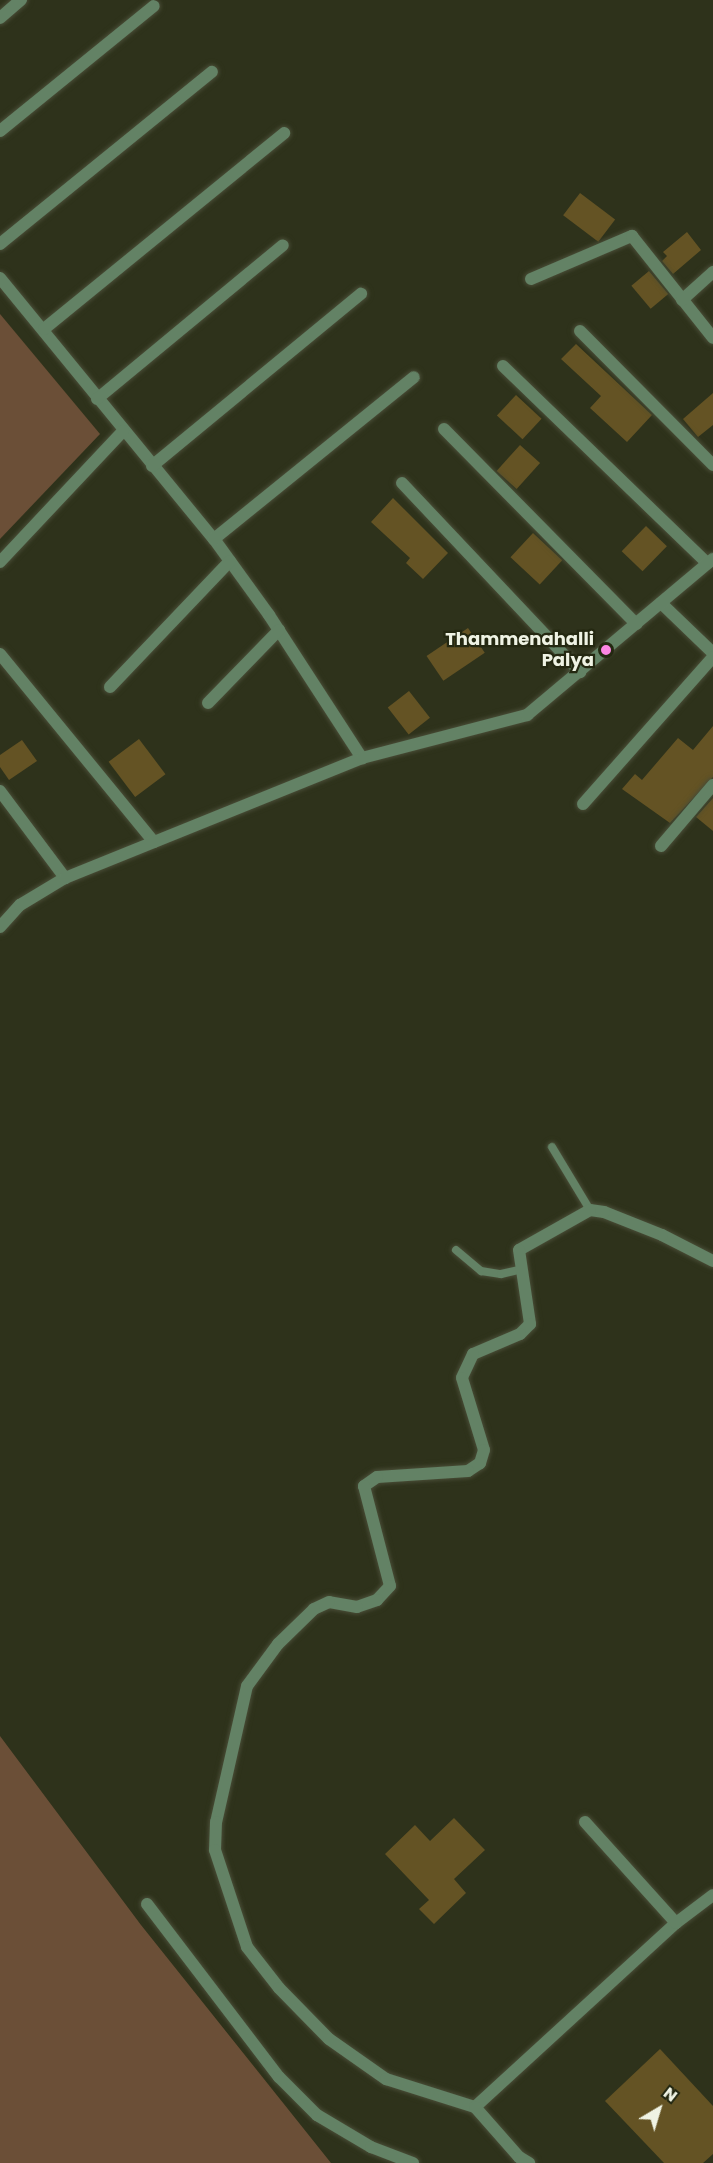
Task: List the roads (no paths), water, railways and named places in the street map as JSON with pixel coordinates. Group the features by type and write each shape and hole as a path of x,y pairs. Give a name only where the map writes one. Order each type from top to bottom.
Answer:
{"street":[{"path":"0,18 21,0"},
{"path":"0,132 154,6"},
{"path":"0,244 212,72"},
{"path":"44,329 284,133"},
{"path":"531,279 632,236 713,338"},
{"path":"97,399 283,244"},
{"path":"682,300 713,272"},
{"path":"0,278 44,329 123,431 214,539 279,630 362,758"},
{"path":"152,466 361,294"},
{"path":"580,331 713,465"},
{"path":"1,925 20,905 65,878 362,758 527,715 710,561 503,366"},
{"path":"214,539 414,377"},
{"path":"444,429 636,624"},
{"path":"0,562 123,431"},
{"path":"402,483 580,672"},
{"path":"110,687 230,561"},
{"path":"583,804 713,655 661,603"},
{"path":"208,703 279,630"},
{"path":"0,654 154,842"},
{"path":"661,846 713,785"},
{"path":"0,791 65,878"},
{"path":"530,2163 519,2157 475,2106 386,2079 329,2039 279,1988 247,1947 234,1914 215,1850 216,1822 247,1686 278,1644 314,1609 328,1602 357,1607 377,1600 390,1586 364,1486 377,1477 468,1471 480,1463 484,1450 462,1378 473,1354 520,1334 530,1324 519,1250 590,1210 604,1212 662,1235 713,1262"},
{"path":"585,1822 676,1923"},
{"path":"475,2106 676,1923 713,1895"},
{"path":"147,1904 279,2077 317,2115 371,2146 413,2163"}],"lane":[{"path":"552,1147 590,1210"},
{"path":"456,1250 481,1271 501,1274 522,1269"}],"place":[{"name":"Thammenahalli Palya","path":"606,650"}]}
